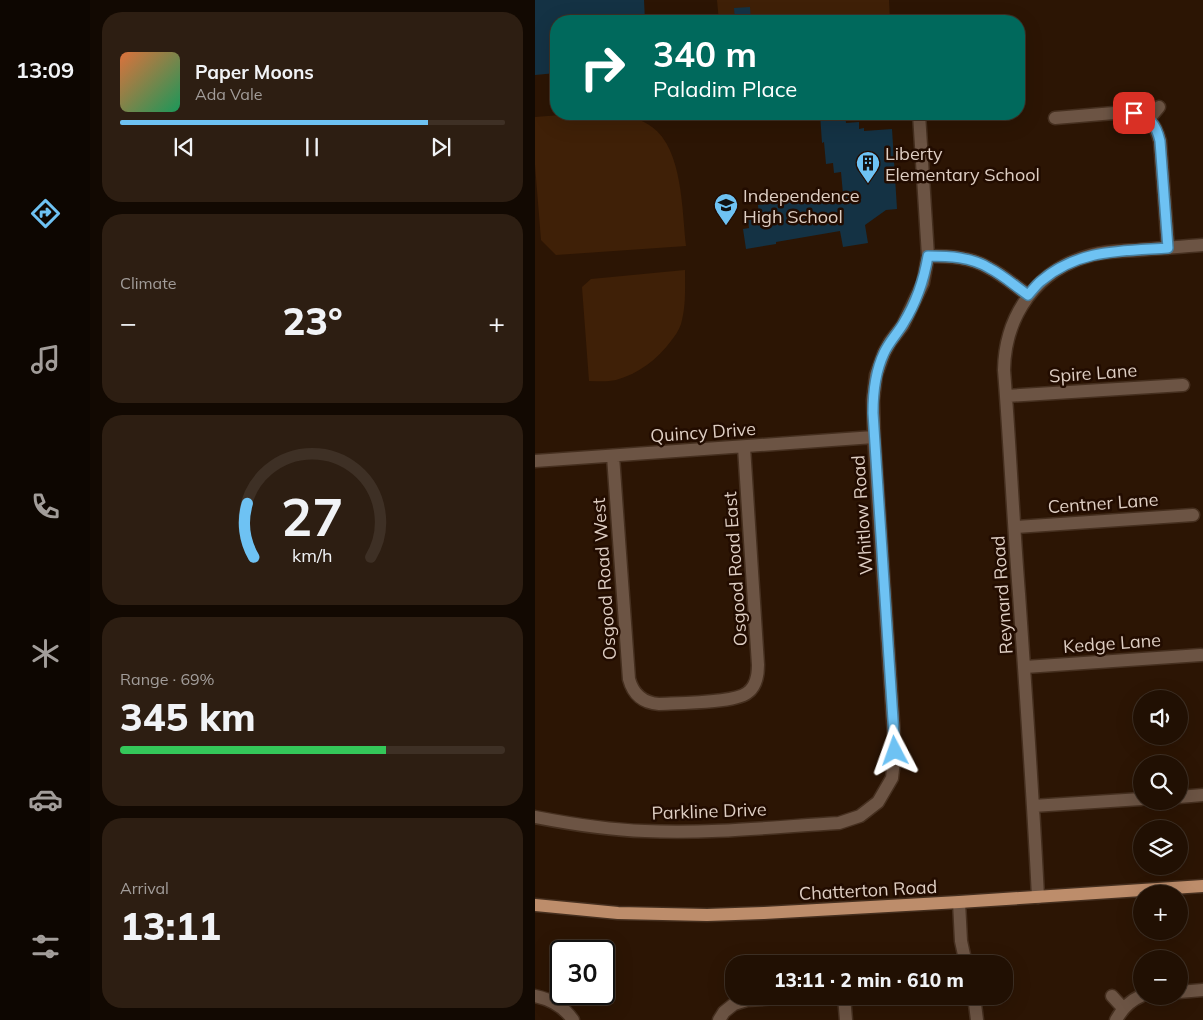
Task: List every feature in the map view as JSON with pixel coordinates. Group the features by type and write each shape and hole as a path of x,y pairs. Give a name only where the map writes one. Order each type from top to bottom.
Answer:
{"main road":[{"name":"Chatterton Road","path":"535,905 618,913 707,915 959,902 1203,886"}],"street":[{"path":"1149,119 1159,107"},
{"path":"1055,118 1126,112 1142,115 1149,119 1155,126 1160,141 1168,248"},
{"name":"Whitlow Road","path":"878,802 892,778 895,751 873,400 876,375 884,353 903,325 923,283 928,256 919,120"},
{"name":"Reynard Road","path":"1038,897 1027,730 1025,667 1004,370 1004,356 1008,337 1016,316 1028,295 1041,281 1063,266 1079,259 1107,252 1203,245"},
{"path":"928,256 955,257 988,266 1028,295"},
{"name":"Spire Lane","path":"1006,396 1183,385"},
{"name":"Quincy Drive","path":"535,461 874,437"},
{"name":"Osgood Road East","path":"639,697 648,702 659,704 730,699 747,693 755,683 758,666 744,447"},
{"name":"Osgood Road West","path":"613,456 628,672 631,686 639,697"},
{"name":"Centner Lane","path":"1015,527 1193,515"},
{"name":"Kedge Lane","path":"1025,667 1201,655"},
{"path":"1188,796 1203,795"},
{"path":"1033,806 1133,800"},
{"name":"Parkline Drive","path":"535,817 614,829 702,832 839,823 860,816 878,802"},
{"path":"959,902 961,941 964,955"},
{"path":"1188,991 1203,990"},
{"path":"535,996 548,1000 561,1008 573,1020"},
{"path":"1112,996 1123,1008"},
{"path":"1116,1020 1123,1008 1133,1000"},
{"path":"722,1016 733,1005"},
{"path":"845,1005 846,1020"},
{"path":"975,1005 977,1020"}],"shaded area":[{"path":"717,0 889,0 890,15 718,15"},
{"path":"550,116 550,120 639,120 652,127 662,137 670,150 675,165 682,199 686,246 556,255 541,240 535,165 535,117"},
{"path":"685,270 683,318 678,331 666,348 654,360 632,374 613,381 589,381 582,287 591,279"}],"building":[{"path":"535,0 644,0 645,15 550,15 550,74 535,75"},
{"path":"750,7 751,15 735,15 734,8"},
{"name":"Liberty Elementary School","path":"820,120 846,120 846,123 859,122 859,129 864,128 864,131 892,129 897,209 886,210 865,225 868,243 843,247 840,231 746,249 743,229 749,228 748,220 755,219 755,216 759,215 758,205 843,194 841,172 834,173 833,163 826,164 824,142 822,143"}],"place":[{"name":"Liberty Elementary School","path":"868,184"},
{"name":"Independence High School","path":"726,226"}],"route":[{"path":"895,751 873,413 876,375 884,353 909,314 923,283 928,256 955,257 988,266 1028,295 1041,281 1063,266 1093,254 1168,248 1158,132 1149,119 1134,113"}]}
